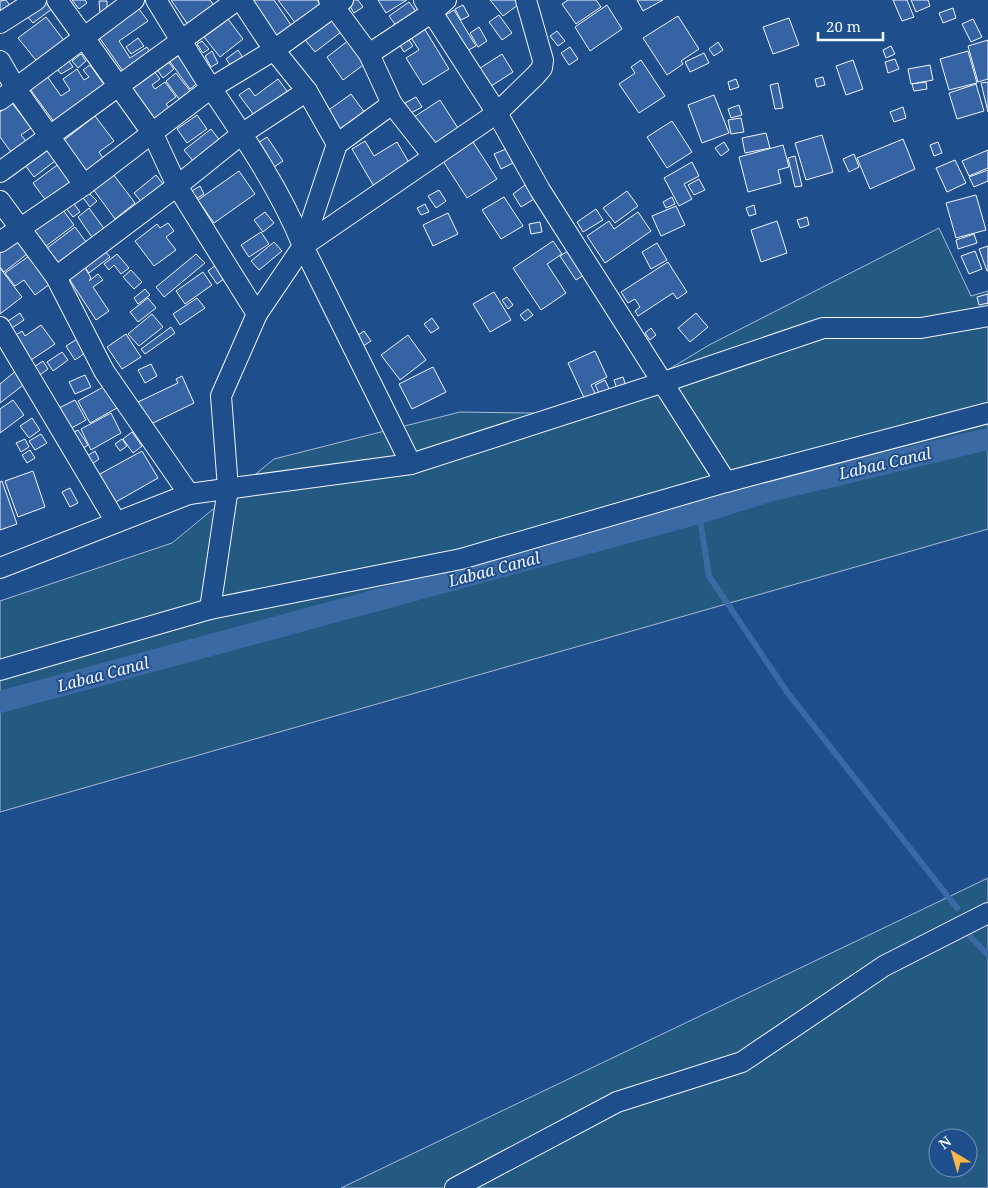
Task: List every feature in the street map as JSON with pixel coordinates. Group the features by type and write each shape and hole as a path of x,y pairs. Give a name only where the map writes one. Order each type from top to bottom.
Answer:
{"street":[{"path":"0,23 36,0"},
{"path":"57,0 153,134 177,186 257,314"},
{"path":"8,95 134,0"},
{"path":"156,0 211,88 243,133 290,214 303,246 410,464"},
{"path":"0,172 120,87 237,0"},
{"path":"241,0 274,50 307,91 337,144"},
{"path":"368,54 427,7 446,0"},
{"path":"303,246 497,113 542,68 543,60 526,0"},
{"path":"0,242 84,185 211,88 274,50 335,2 368,54 392,104 433,156"},
{"path":"427,7 497,113 540,190 726,482"},
{"path":"0,61 8,95 48,137 84,185"},
{"path":"56,277 177,186 243,133 307,91"},
{"path":"210,609 228,488 221,396 257,314 303,246 337,144 392,104"},
{"path":"0,201 56,277 104,371 189,494"},
{"path":"0,568 189,494 410,464 664,382 823,328 921,328 988,316"},
{"path":"2,334 116,522"},
{"path":"0,670 210,609 461,559 726,482 988,413"},
{"path":"455,1188 617,1102 742,1062 884,966 988,913"}],"shaded area":[{"path":"939,228 971,296 988,291 988,529 0,812 0,601 172,543 274,459 460,412 595,414 709,345"},
{"path":"988,878 988,1188 341,1188"}],"building":[{"path":"6,0 11,7 3,13 0,9 0,1"},
{"path":"72,0 85,0 87,3 79,9"},
{"path":"171,0 210,0 218,11 191,29"},
{"path":"251,0 274,0 293,28 277,39"},
{"path":"278,0 317,0 321,5 296,24"},
{"path":"358,0 363,7 354,13 348,3"},
{"path":"378,0 407,0 386,13"},
{"path":"490,0 520,0 522,2 503,16"},
{"path":"568,0 596,0 601,7 576,24 562,4"},
{"path":"637,0 663,0 643,11"},
{"path":"893,0 907,0 914,17 902,21"},
{"path":"911,0 928,0 930,6 916,12"},
{"path":"45,1 52,9 33,23 27,16"},
{"path":"99,1 107,1 107,14 100,14"},
{"path":"409,2 420,17 400,31 389,16"},
{"path":"463,5 469,16 461,20 455,9"},
{"path":"607,5 622,29 590,51 575,27"},
{"path":"953,8 956,18 943,23 939,13"},
{"path":"139,9 148,21 119,41 130,58 147,47 152,55 125,74 99,37"},
{"path":"454,10 476,46 465,52 444,16"},
{"path":"328,15 341,32 315,52 302,36"},
{"path":"499,15 512,33 502,40 489,22"},
{"path":"678,16 699,49 681,61 683,64 667,75 643,38"},
{"path":"46,17 66,43 39,64 18,38"},
{"path":"789,18 799,45 773,54 763,27"},
{"path":"228,19 243,39 220,57 204,37"},
{"path":"973,19 982,37 971,42 962,24"},
{"path":"479,27 487,41 478,47 470,33"},
{"path":"424,28 449,69 423,85 406,58 419,50 410,36"},
{"path":"557,31 565,41 558,46 550,36"},
{"path":"407,37 413,46 404,52 398,42"},
{"path":"138,38 144,46 131,54 126,47"},
{"path":"349,40 366,63 343,80 327,57"},
{"path":"988,40 988,79 978,82 968,46"},
{"path":"202,41 209,49 203,53 197,44"},
{"path":"718,42 723,50 714,56 709,49"},
{"path":"891,46 895,54 886,58 883,50"},
{"path":"570,47 578,59 569,65 561,53"},
{"path":"238,50 245,61 233,69 226,59"},
{"path":"212,51 218,63 211,67 205,56"},
{"path":"968,51 977,83 949,90 940,59"},
{"path":"179,52 200,81 190,89 168,59"},
{"path":"704,53 709,63 690,72 685,62"},
{"path":"81,54 86,61 78,68 72,61"},
{"path":"502,54 513,72 488,88 477,70"},
{"path":"166,59 174,69 163,78 155,67"},
{"path":"895,59 899,69 888,73 885,62"},
{"path":"641,60 665,96 639,113 619,84 635,73 631,67"},
{"path":"853,60 863,89 846,95 836,66"},
{"path":"69,61 73,67 61,74 57,69"},
{"path":"90,65 108,90 57,126 30,89 47,76 61,96 70,90 63,79 77,69 84,80 89,77 83,70"},
{"path":"930,65 933,80 911,84 908,69"},
{"path":"154,71 160,79 152,85 155,89 165,82 176,97 166,104 172,112 155,124 129,89"},
{"path":"176,73 190,91 179,99 166,81"},
{"path":"823,77 825,85 817,87 815,79"},
{"path":"278,79 290,95 257,119 239,95 249,88 255,96"},
{"path":"736,79 739,87 730,90 728,82"},
{"path":"926,82 927,89 914,91 912,84"},
{"path":"988,82 988,112 981,83"},
{"path":"778,83 783,108 775,109 770,85"},
{"path":"976,84 984,111 957,119 949,93"},
{"path":"351,94 365,113 339,131 326,112"},
{"path":"714,95 729,133 702,143 688,105"},
{"path":"416,97 422,107 411,113 405,103"},
{"path":"440,100 461,133 436,150 414,117"},
{"path":"12,103 31,128 21,135 26,141 11,152 0,137 0,112"},
{"path":"739,105 742,115 731,118 728,109"},
{"path":"903,107 906,118 894,122 890,112"},
{"path":"197,115 207,129 187,143 177,129"},
{"path":"95,116 114,141 99,152 105,161 88,174 63,141"},
{"path":"741,118 744,132 731,134 728,120"},
{"path":"672,121 692,152 667,168 647,137"},
{"path":"211,129 224,146 198,167 184,150"},
{"path":"766,133 770,148 745,153 742,138"},
{"path":"822,135 833,172 806,180 795,143"},
{"path":"267,137 283,161 271,169 255,145"},
{"path":"903,139 915,169 870,189 857,158"},
{"path":"365,141 374,156 397,142 411,166 375,188 352,149"},
{"path":"473,142 497,179 467,198 443,161"},
{"path":"724,142 729,150 721,156 715,148"},
{"path":"938,142 942,153 934,156 930,145"},
{"path":"783,145 789,167 778,170 781,183 748,192 739,157"},
{"path":"46,149 55,161 34,177 25,165"},
{"path":"506,149 513,163 501,169 494,154"},
{"path":"988,150 988,168 969,176 962,161"},
{"path":"854,154 859,167 849,172 843,159"},
{"path":"795,156 802,186 795,187 788,158"},
{"path":"955,160 966,183 947,192 936,168"},
{"path":"692,162 699,176 684,184 692,199 679,206 664,178"},
{"path":"60,163 74,182 47,202 33,183"},
{"path":"988,170 988,181 974,187 969,177"},
{"path":"239,171 255,194 214,223 198,200"},
{"path":"113,174 135,203 115,219 93,189"},
{"path":"156,175 166,188 144,205 134,193"},
{"path":"699,179 705,190 694,195 688,185"},
{"path":"525,185 534,199 521,207 513,194"},
{"path":"200,186 204,194 194,200 190,192"},
{"path":"86,190 97,201 90,207 81,195"},
{"path":"439,190 446,201 436,208 428,196"},
{"path":"627,191 638,206 615,223 603,208"},
{"path":"976,195 986,230 956,238 946,203"},
{"path":"504,197 523,226 501,239 482,210"},
{"path":"672,197 675,204 666,208 663,202"},
{"path":"72,201 80,212 73,217 65,207"},
{"path":"425,204 429,212 421,215 417,208"},
{"path":"754,205 756,214 749,216 746,208"},
{"path":"60,206 74,225 45,247 31,228"},
{"path":"676,206 685,225 661,236 652,216"},
{"path":"89,208 108,234 96,243 78,217"},
{"path":"596,209 603,220 583,232 577,222"},
{"path":"265,212 274,223 263,232 254,220"},
{"path":"638,212 651,231 605,263 587,236 609,221 614,229"},
{"path":"448,213 458,234 433,246 423,225"},
{"path":"807,217 809,225 800,228 797,220"},
{"path":"777,221 787,253 761,262 751,230"},
{"path":"540,222 542,232 531,234 529,224"},
{"path":"168,223 174,231 166,237 176,250 154,266 135,241 157,224 160,228"},
{"path":"75,227 89,246 60,267 46,249"},
{"path":"261,232 269,244 249,257 241,245"},
{"path":"974,234 977,243 958,249 956,240"},
{"path":"16,240 27,254 4,272 0,267 0,253"},
{"path":"553,241 562,254 547,264 566,293 541,310 513,268"},
{"path":"274,242 282,251 259,270 251,261"},
{"path":"657,243 667,260 651,269 642,252"},
{"path":"988,246 988,271 987,271 979,249"},
{"path":"104,250 110,257 89,273 84,266"},
{"path":"568,251 584,275 576,280 560,256"},
{"path":"975,251 982,269 969,274 961,256"},
{"path":"117,254 129,268 121,274 114,265 109,270 104,264"},
{"path":"196,254 205,263 164,297 156,287"},
{"path":"29,256 50,284 35,295 24,280 15,286 5,273"},
{"path":"668,262 687,292 677,299 673,293 638,316 635,311 640,307 635,299 628,303 621,292"},
{"path":"216,265 225,278 217,284 208,271"},
{"path":"84,266 91,278 89,281 98,274 103,280 93,287 109,311 96,320 68,277"},
{"path":"0,268 22,297 0,314"},
{"path":"131,270 142,282 134,289 123,277"},
{"path":"203,272 212,285 185,304 176,291"},
{"path":"145,289 150,295 138,304 134,298"},
{"path":"494,292 511,320 490,332 473,304"},
{"path":"988,294 988,303 979,305 977,297"},
{"path":"507,297 513,305 508,309 502,300"},
{"path":"148,298 156,308 138,322 130,312"},
{"path":"197,298 205,308 180,325 173,314"},
{"path":"528,309 533,315 525,321 520,315"},
{"path":"20,313 24,320 12,328 8,321"},
{"path":"696,313 708,327 690,342 678,328"},
{"path":"152,314 163,327 139,346 128,334"},
{"path":"432,318 439,328 431,333 424,324"},
{"path":"41,325 55,344 31,360 14,336 22,331 25,336"},
{"path":"171,327 175,333 145,354 141,349"},
{"path":"651,328 656,335 650,340 645,333"},
{"path":"364,331 371,341 360,348 354,338"},
{"path":"126,334 141,357 122,369 107,347"},
{"path":"408,335 426,360 400,380 381,355"},
{"path":"79,338 88,351 75,360 66,346"},
{"path":"595,351 607,377 591,385 596,395 585,400 568,363"},
{"path":"62,352 68,360 53,371 47,362"},
{"path":"43,361 48,369 37,377 31,369"},
{"path":"151,364 157,376 145,383 138,370"},
{"path":"433,367 446,392 412,409 399,384"},
{"path":"17,370 27,382 0,403 0,384"},
{"path":"85,375 91,387 75,394 69,382"},
{"path":"182,376 194,403 149,425 138,402 178,383 176,379"},
{"path":"623,377 626,386 617,389 614,380"},
{"path":"605,380 611,393 601,397 595,385"},
{"path":"105,386 117,408 90,423 78,401"},
{"path":"13,400 24,415 0,433 0,409"},
{"path":"75,400 86,420 70,429 59,408"},
{"path":"111,413 121,433 91,450 81,429"},
{"path":"32,418 40,430 29,438 20,426"},
{"path":"78,430 88,445 82,449 72,433"},
{"path":"132,432 142,446 133,453 123,439"},
{"path":"41,434 47,443 35,450 29,441"},
{"path":"25,439 29,447 21,452 16,443"},
{"path":"122,439 127,446 120,451 115,444"},
{"path":"30,450 35,458 27,463 22,455"},
{"path":"95,451 99,459 92,464 87,456"},
{"path":"142,451 158,478 114,503 98,475"},
{"path":"33,471 45,507 18,517 5,481"},
{"path":"2,481 17,524 0,530 0,482"},
{"path":"70,488 78,503 70,507 62,492"}],"waterway":[{"name":"Labaa Canal","path":"0,702 699,513 769,491 988,439"},
{"path":"699,513 709,576 787,692 957,908"},
{"path":"969,935 988,955"}]}
